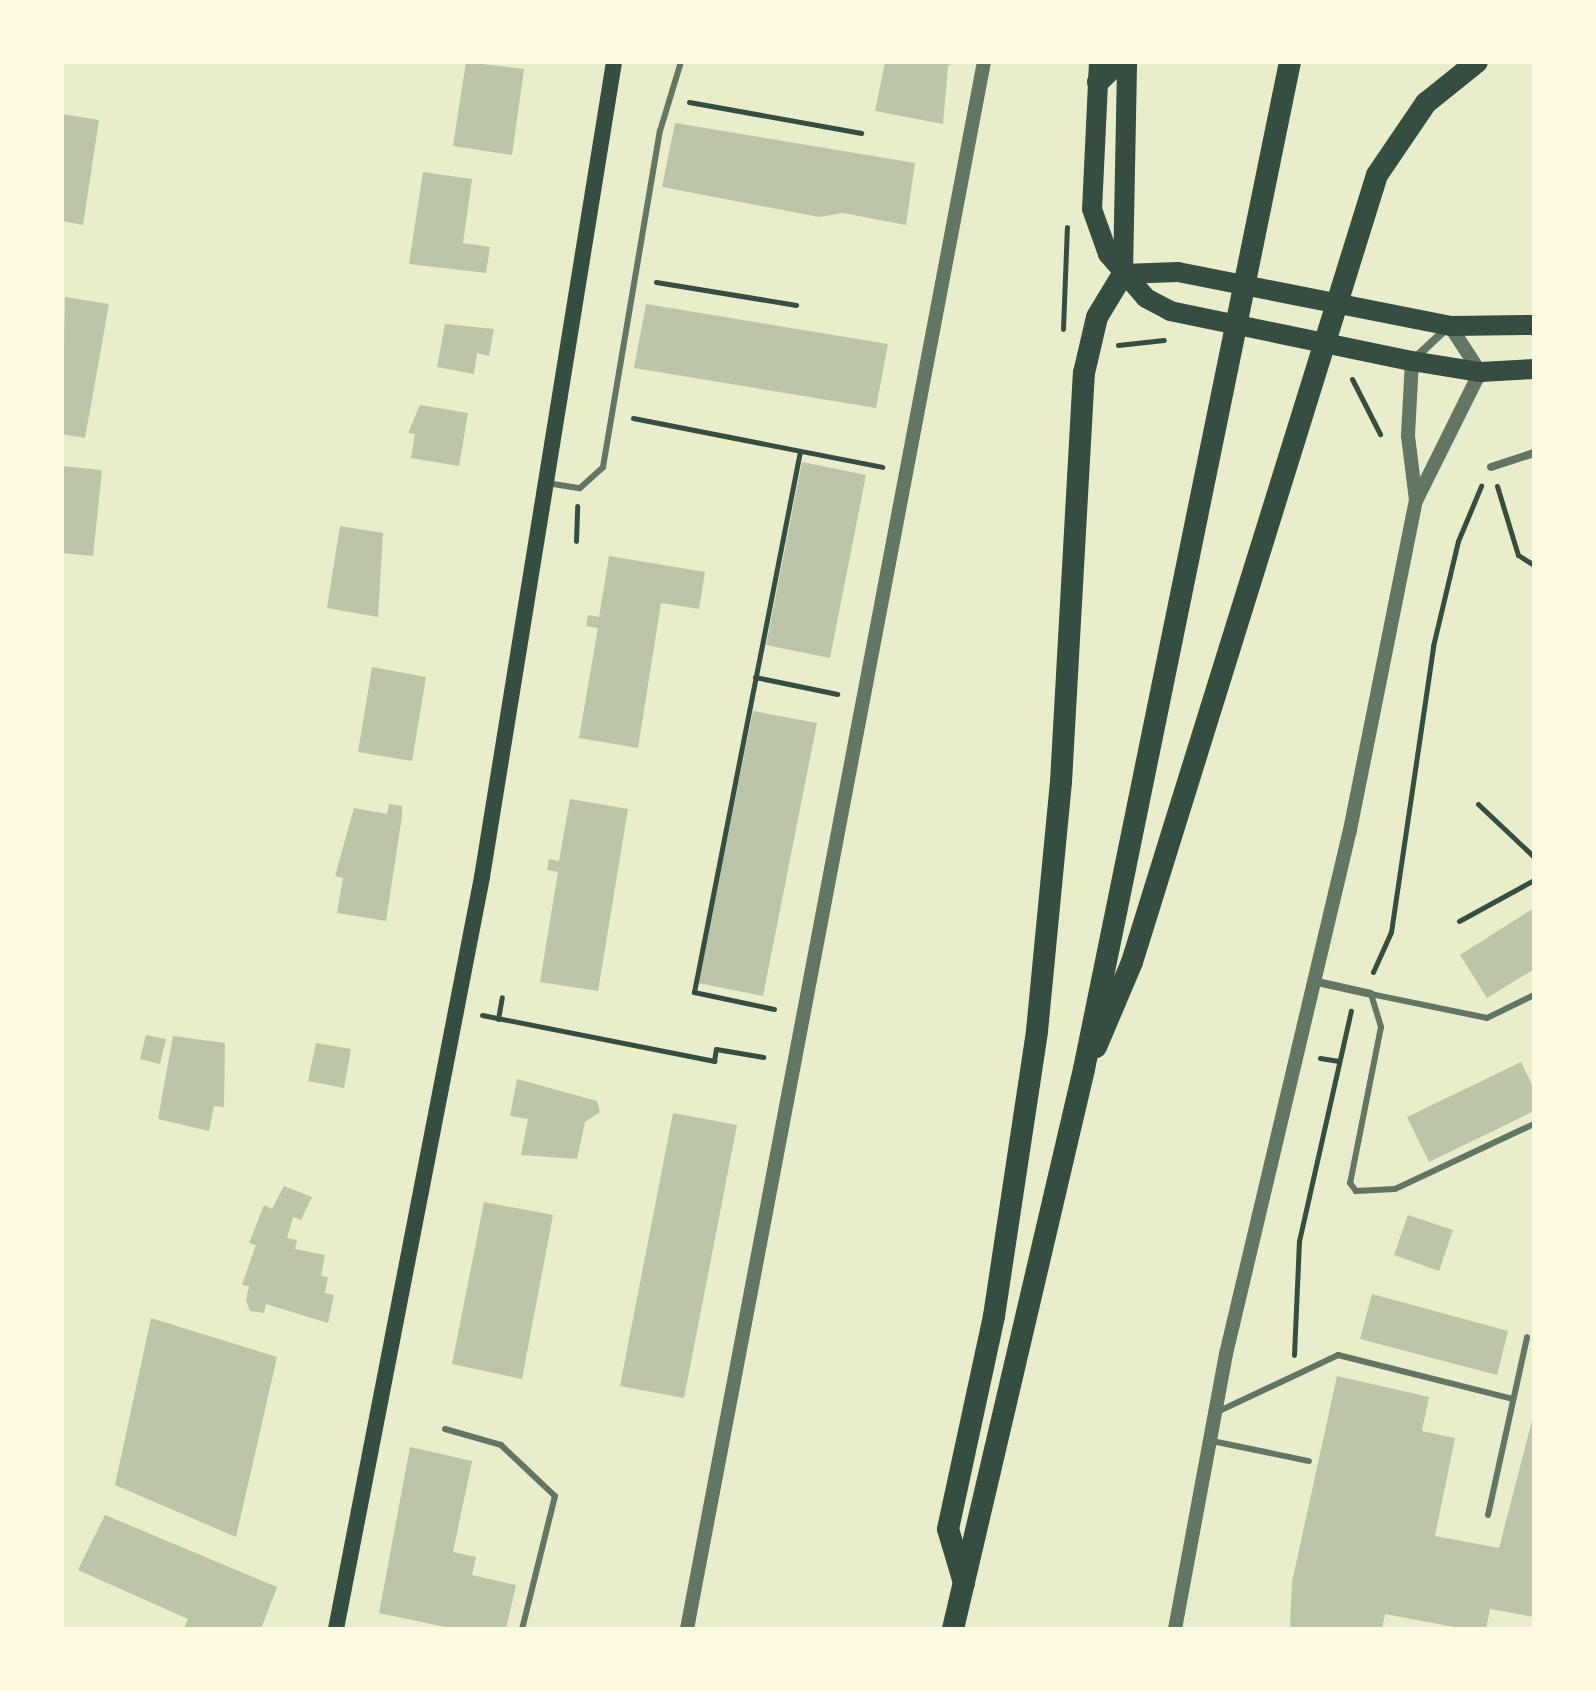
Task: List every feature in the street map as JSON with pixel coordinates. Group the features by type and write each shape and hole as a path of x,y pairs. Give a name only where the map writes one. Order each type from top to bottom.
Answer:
{"highway":[{"path":"1098,72 1119,62"},
{"path":"953,1629 1084,1069 1290,62"},
{"path":"1084,1069 1132,962 1377,175 1426,103 1477,62"},
{"path":"964,1584 948,1529 994,1316 1037,1031 1061,782 1084,373 1097,317 1123,274"}],"main road":[{"path":"336,1629 424,1197 547,483 614,62"},
{"path":"1123,274 1127,62"},
{"path":"1098,72 1092,209 1123,274 1170,311 1480,372 1534,369"},
{"path":"1123,274 1178,272 1381,315 1450,326 1534,325"}],"street":[{"path":"687,1629 984,62"},
{"path":"1175,1629 1214,1413 1416,501 1480,372 1450,326 1412,361 1408,436 1416,501"},
{"path":"1491,467 1534,453"},
{"path":"1312,981 1371,994"}],"lane":[{"path":"547,483 580,488 603,467 660,131 681,62"},
{"path":"1534,995 1487,1018 1371,994 1381,1027 1348,1163 1356,1191 1395,1189 1446,1170 1534,1124"},
{"path":"1488,1515 1527,1337"},
{"path":"1214,1413 1338,1355 1513,1399"},
{"path":"445,1429 501,1445 555,1496 522,1629"},
{"path":"1209,1441 1309,1461"}],"path":[{"path":"684,101 861,133"},
{"path":"635,278 796,305"},
{"path":"1103,346 1164,340"},
{"path":"1364,390 1380,434"},
{"path":"639,419 883,467"},
{"path":"774,1009 694,992 800,451"},
{"path":"1491,467 1518,555 1534,565"},
{"path":"1293,1376 1299,1241 1357,991 1379,965 1391,932 1433,646 1458,541 1491,467"},
{"path":"576,512 576,541"},
{"path":"755,677 837,694"},
{"path":"1478,804 1534,857"},
{"path":"1459,921 1534,880"},
{"path":"498,1019 502,997"},
{"path":"477,1014 714,1061 716,1049 763,1057"},
{"path":"1314,1057 1339,1061"}],"building":[{"path":"466,62 524,69 512,155 453,146"},
{"path":"885,62 956,62 948,66 943,124 875,111"},
{"path":"62,114 99,120 83,225 62,221"},
{"path":"675,123 915,163 906,225 843,213 819,217 662,187"},
{"path":"423,172 472,179 463,243 490,247 486,273 409,264"},
{"path":"65,297 109,304 85,438 62,434"},
{"path":"646,304 888,344 876,408 634,368"},
{"path":"445,324 494,329 489,356 477,353 474,374 437,367"},
{"path":"420,405 468,413 459,466 411,458 415,434 408,433"},
{"path":"802,462 866,475 830,658 766,645"},
{"path":"62,466 102,470 93,556 62,553"},
{"path":"340,526 383,533 378,617 327,608"},
{"path":"609,556 705,572 699,609 661,603 638,748 579,738 598,628 586,626 588,615 599,617"},
{"path":"372,667 426,677 412,761 358,752"},
{"path":"753,711 817,723 763,996 698,983"},
{"path":"570,799 628,809 598,991 540,982 558,872 547,870 549,859 559,861"},
{"path":"389,804 402,806 402,816 386,921 337,913 343,878 335,876 354,808 387,814"},
{"path":"1534,908 1534,969 1487,998 1460,955"},
{"path":"146,1035 166,1039 160,1064 140,1059"},
{"path":"173,1036 225,1043 224,1107 214,1106 209,1131 158,1119"},
{"path":"316,1043 351,1049 344,1088 308,1081"},
{"path":"1521,1062 1534,1089 1534,1111 1429,1162 1407,1117"},
{"path":"517,1079 597,1101 600,1112 585,1122 577,1159 521,1155 528,1119 510,1116"},
{"path":"673,1113 737,1125 684,1398 620,1386"},
{"path":"284,1186 312,1197 301,1220 293,1217 287,1238 297,1240 295,1249 325,1255 321,1276 328,1277 325,1293 334,1295 328,1323 266,1304 264,1313 250,1311 246,1300 249,1286 242,1285 256,1245 249,1243 264,1205 272,1209"},
{"path":"484,1202 553,1215 522,1379 452,1364"},
{"path":"1408,1215 1453,1230 1439,1271 1394,1255"},
{"path":"1372,1294 1508,1331 1497,1375 1360,1339"},
{"path":"151,1318 277,1357 236,1537 115,1485"},
{"path":"1337,1376 1429,1397 1422,1431 1455,1438 1435,1536 1499,1548 1534,1413 1534,1617 1490,1609 1486,1629 1465,1629 1385,1614 1382,1629 1290,1629 1292,1582"},
{"path":"410,1447 472,1461 453,1552 476,1557 472,1575 516,1585 506,1629 455,1629 379,1613"},
{"path":"105,1515 277,1587 261,1629 184,1629 188,1619 78,1570"}]}
